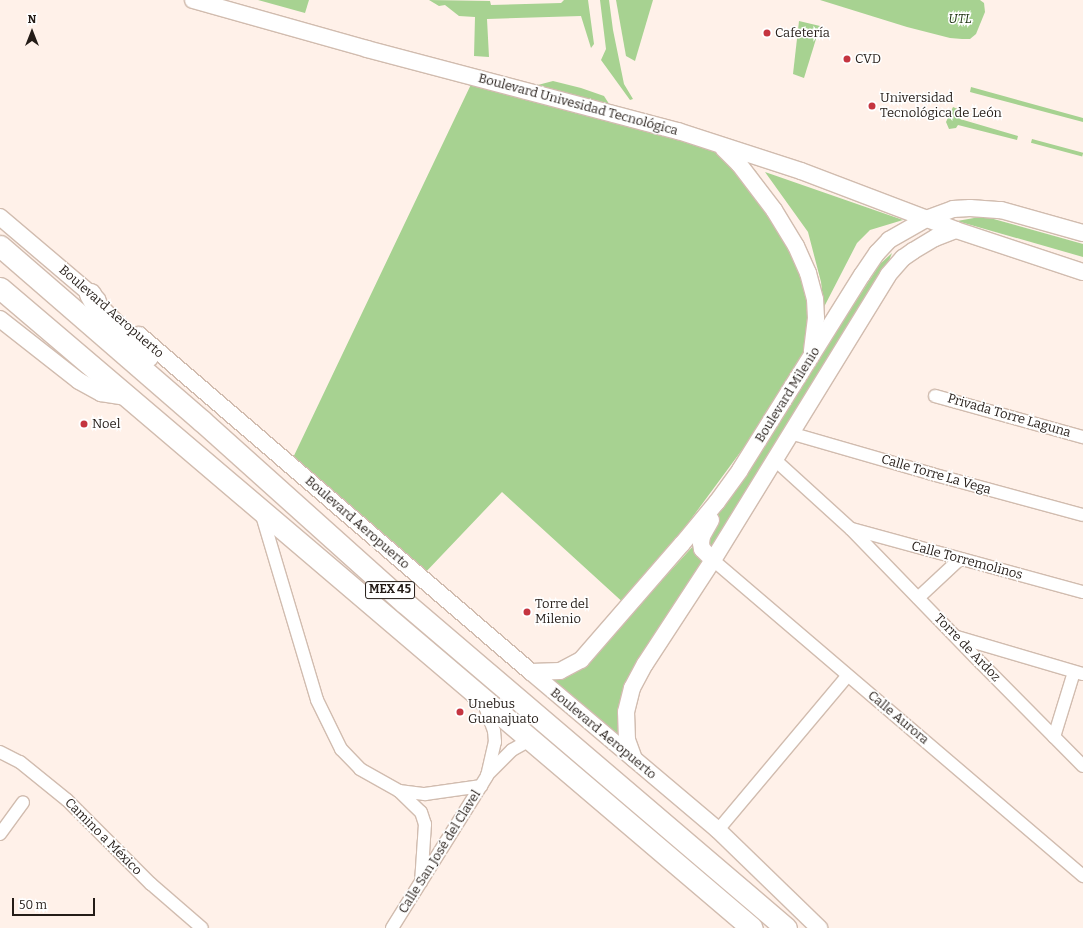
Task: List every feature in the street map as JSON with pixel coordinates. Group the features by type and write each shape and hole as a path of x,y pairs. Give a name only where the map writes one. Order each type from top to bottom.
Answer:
{"highway":[{"name":"Boulevard Aeropuerto","path":"0,246 202,421 404,602 786,928"},
{"name":"MEX 45","path":"0,288 752,928"},
{"path":"90,294 98,308 147,356 202,421"}],"street":[{"name":"Boulevard Univesidad Tecnológica","path":"194,0 367,49 678,131 841,185 956,230"},
{"path":"719,144 739,164 774,210 796,246 808,273 815,299 816,318 812,358"},
{"name":"Boulevard Milenio","path":"531,672 560,671 581,660 717,502 740,470 812,358 877,253 896,234 926,219 952,209 985,207 1022,215 1083,233"},
{"name":"Boulevard Aeropuerto","path":"0,217 636,762 718,830 819,928"},
{"path":"956,230 1083,272"},
{"name":"Boulevard Milenio","path":"636,762 631,752 626,731 626,712 632,688 645,664 712,560 888,275 903,258 913,251 935,238 956,230"},
{"path":"0,319 79,380 101,393 127,397"},
{"name":"Privada Torre Laguna","path":"935,396 1083,437"},
{"name":"Calle Torre La Vega","path":"790,433 932,474 1083,515"},
{"name":"Torre de Ardoz","path":"774,459 851,529 1083,766"},
{"path":"712,560 702,549 701,540 713,518 717,502"},
{"path":"259,507 317,700 341,749 360,769 399,791 421,812 425,824 420,884"},
{"name":"Calle Torremolinos","path":"851,529 1083,592"},
{"path":"918,598 960,559"},
{"name":"Calle Aurora","path":"712,560 1083,876"},
{"path":"956,637 1078,673 1054,737"},
{"path":"718,830 847,676"},
{"name":"Calle San José del Clavel","path":"482,699 494,731 495,742 484,781"},
{"name":"Calle San José del Clavel","path":"392,928 484,781 512,750 530,740"},
{"name":"Camino a México","path":"0,752 20,762 67,800 151,884 202,928"},
{"path":"399,791 425,794 484,781"},
{"path":"0,834 23,802"}],"green space":[{"path":"258,0 309,0 305,13"},
{"path":"429,0 490,1 491,5 561,3 564,0 588,0 594,44 591,48 581,16 487,19 489,57 474,56 475,17 459,16 445,5 439,6"},
{"path":"600,0 609,0 613,30 624,84 633,99 630,100 601,60 606,49"},
{"path":"616,0 653,0 635,61 626,56"},
{"name":"UTL","path":"820,0 980,0 984,3 985,12 976,34 970,39 962,39 950,38 907,27"},
{"path":"799,21 820,26 804,78 793,74"},
{"path":"475,76 719,144 756,171 803,255 814,352 627,606 502,492 422,576 290,464"},
{"path":"553,81 604,96 613,110 534,86"},
{"path":"971,87 1083,118 1083,122 970,92"},
{"path":"953,107 960,110 960,119 1018,136 1017,140 958,125 956,128 949,129 946,122"},
{"path":"1032,139 1083,153 1082,157 1031,143"},
{"path":"765,172 903,220 870,230 857,243 824,307 821,282 808,232"},
{"path":"974,218 990,218 1083,244 1083,257 957,221"},
{"path":"892,253 887,266 712,546 707,544 706,533 880,264"},
{"path":"695,544 705,561 631,682 620,737 551,679 582,668"}],"place":[{"name":"Cafetería","path":"767,33"},
{"name":"CVD","path":"847,59"},
{"name":"Universidad Tecnológica de León","path":"872,106"},
{"name":"Noel","path":"84,424"},
{"name":"Torre del Milenio","path":"527,612"},
{"name":"Unebus Guanajuato","path":"460,712"}]}
